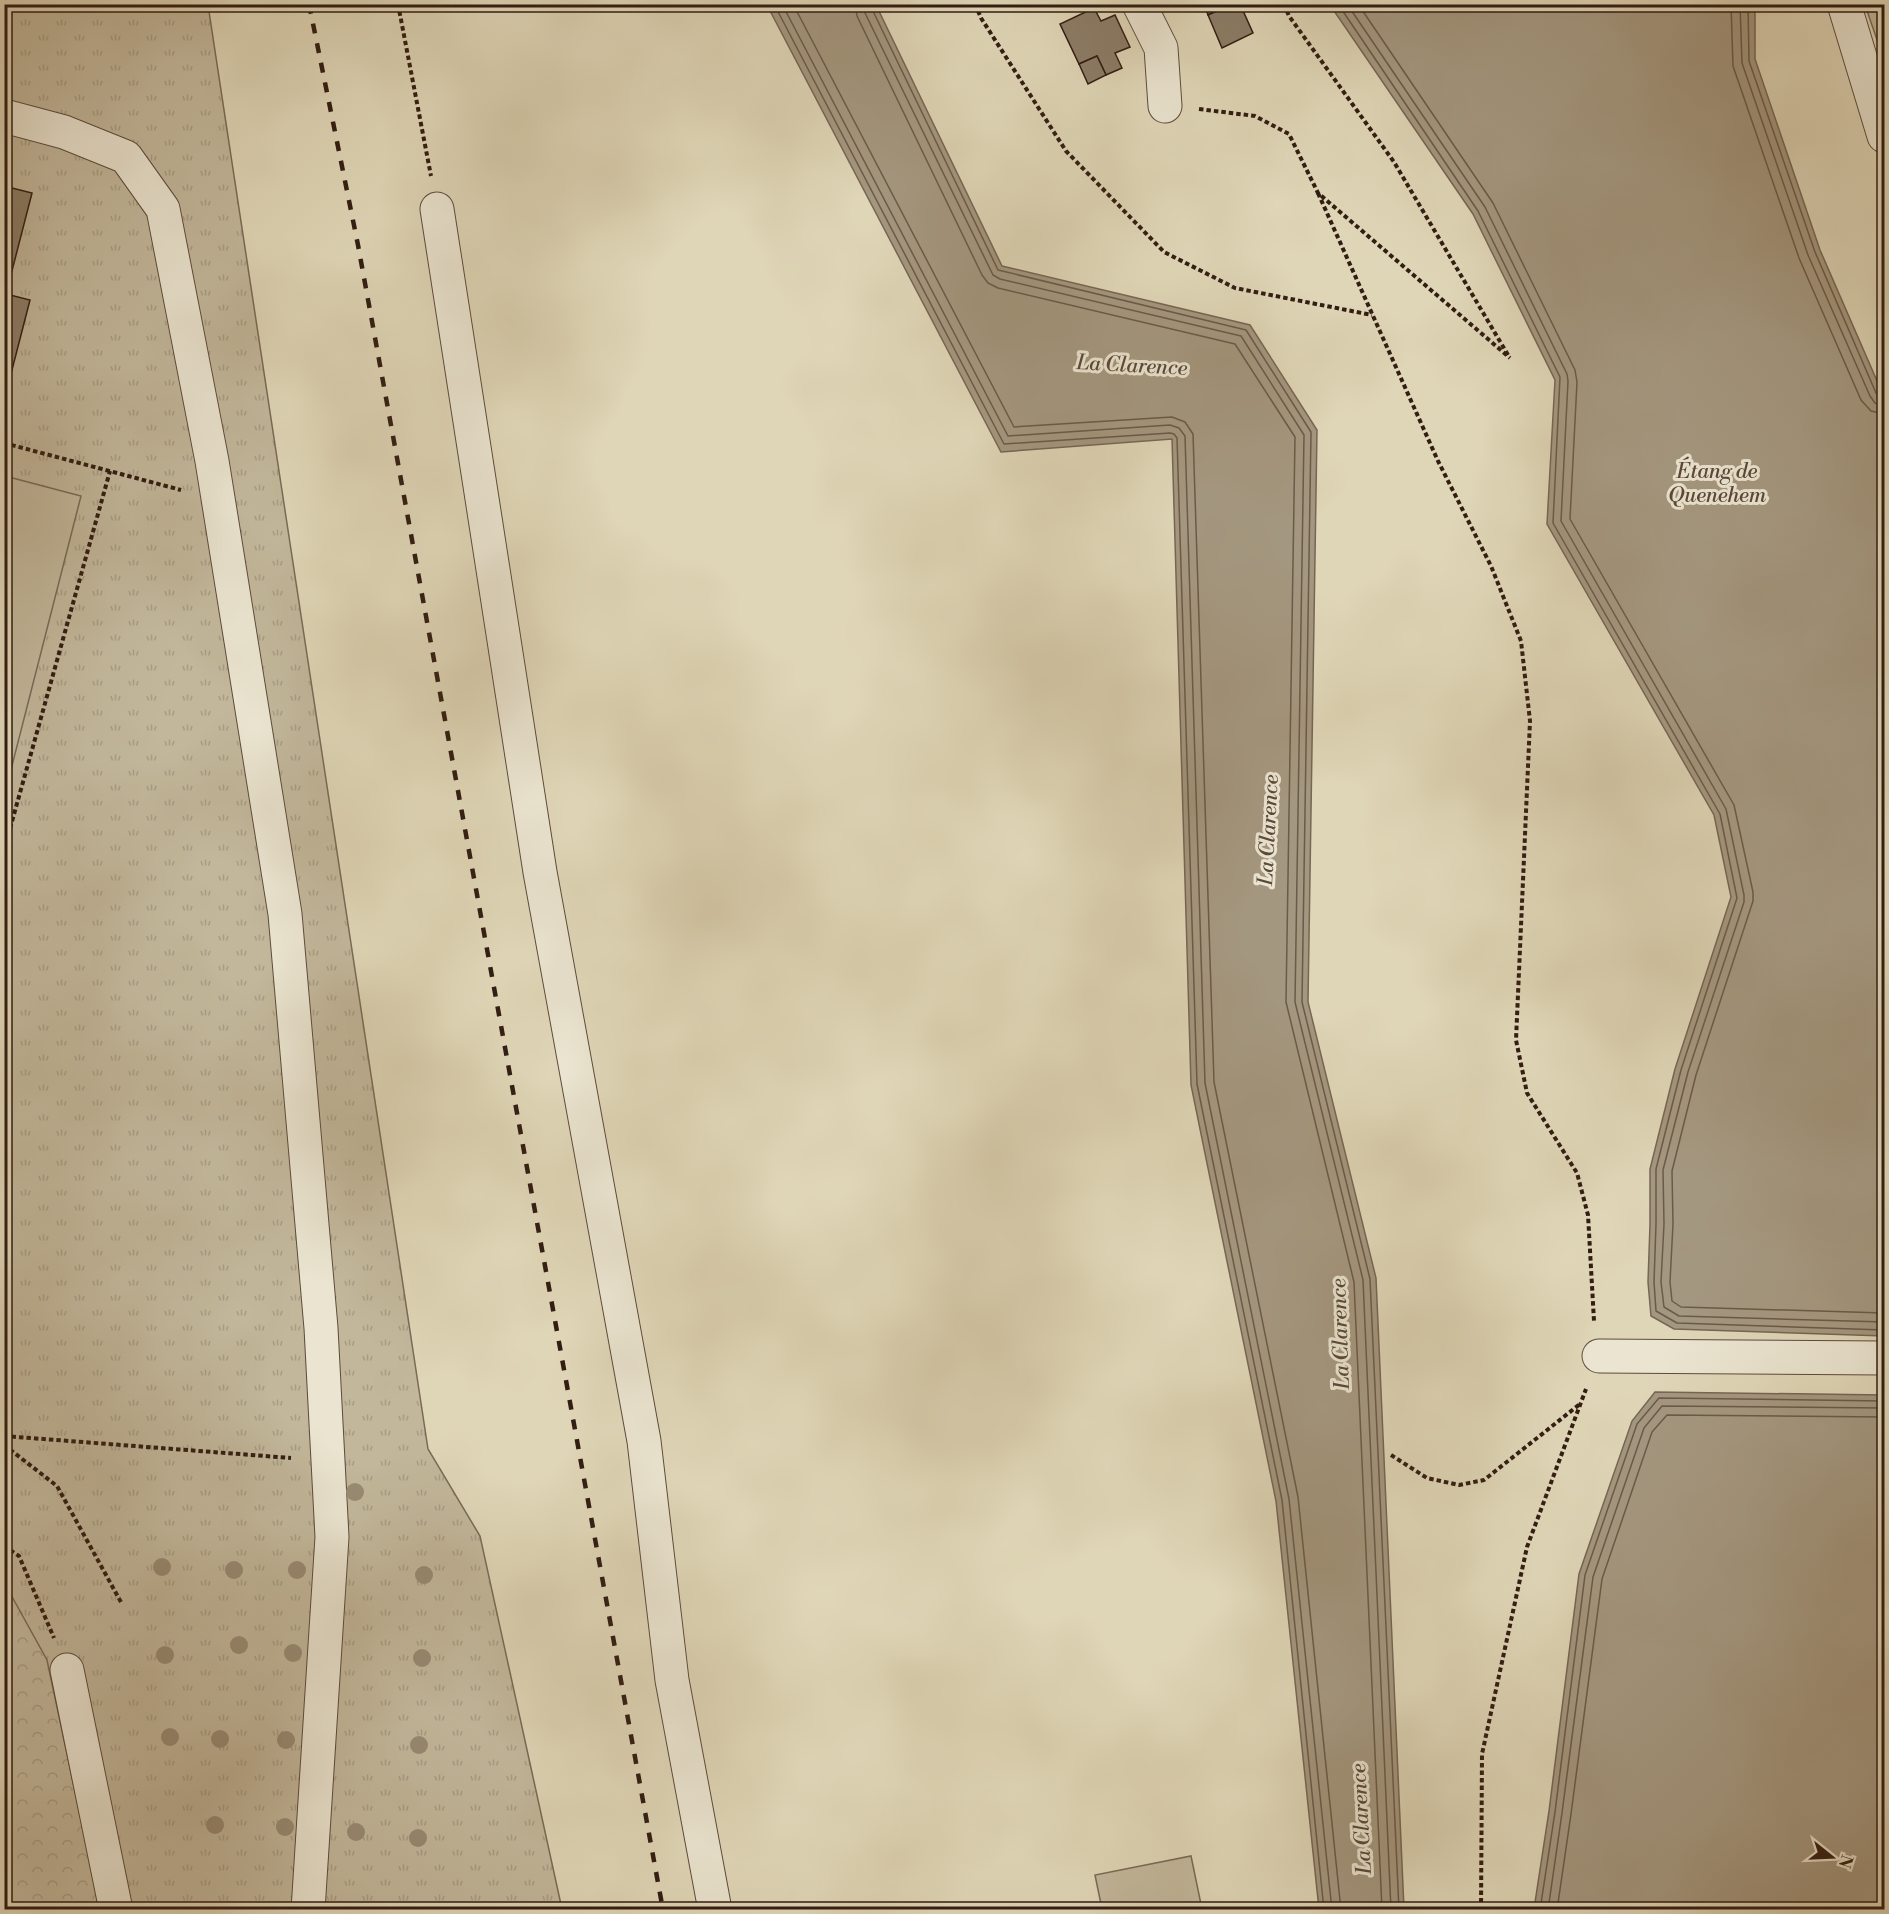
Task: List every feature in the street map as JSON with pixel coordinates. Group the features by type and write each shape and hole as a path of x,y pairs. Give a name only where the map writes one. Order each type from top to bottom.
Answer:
{"street":[{"path":"1139,4 1161,48 1165,106"},
{"path":"1844,4 1884,136"},
{"path":"4,116 64,132 126,158 163,209 218,500 285,914 321,1328 332,1537 308,1910"},
{"path":"437,209 540,872 644,1441 672,1680 715,1910"},
{"path":"1599,1356 1884,1358"},
{"path":"67,1670 117,1910"}],"path":[{"path":"398,4 437,209"},
{"path":"975,4 981,18 1066,151 1164,252 1235,288 1372,315"},
{"path":"1284,4 1289,16 1394,162 1510,358 1318,193"},
{"path":"1165,106 1255,116 1289,134 1318,193 1438,461 1491,566 1521,641 1530,721 1516,1040 1527,1093 1577,1173 1588,1215 1595,1341 1599,1356 1527,1547 1482,1754 1481,1910"},
{"path":"4,443 218,500"},
{"path":"4,850 110,471"},
{"path":"1391,1455 1427,1478 1458,1485 1484,1480 1581,1403"},
{"path":"4,1436 328,1461"},
{"path":"4,1445 57,1486 122,1604"},
{"path":"4,1546 20,1556 67,1670"}],"green space":[{"path":"5,5 208,5 428,1449 480,1536 562,1909 5,1910"},
{"path":"1865,5 1884,5 1884,60"},
{"path":"4,476 81,496 5,793"},
{"path":"5,1584 47,1660 100,1909 5,1910"},
{"path":"1191,1856 1202,1909 1102,1909 1095,1875"}],"water":[{"name":"La Clarence","path":"767,5 876,5 1002,266 1250,325 1317,430 1308,1002 1376,1278 1404,1909 1319,1909 1276,1501 1191,1085 1172,439 1001,452"},
{"name":"Étang de Quenehem","path":"1330,5 1753,5 1755,9 1755,59 1820,250 1884,397 1884,1336 1674,1329 1651,1316 1648,1282 1650,1169 1675,1069 1731,897 1714,815 1547,524 1555,380 1473,214"},
{"path":"1655,1392 1884,1395 1884,1909 1534,1909 1549,1811 1579,1574 1632,1421"}],"building":[{"path":"1215,4 1232,4 1208,15 1206,9"},
{"path":"1232,4 1240,4 1253,33 1222,48 1208,15"},
{"path":"1094,8 1101,21 1115,15 1130,47 1115,53 1122,68 1106,75 1097,56 1079,64 1060,24"},
{"path":"1097,56 1106,75 1088,84 1079,64"},
{"path":"4,186 32,193 6,294 30,300 4,401"}],"railway":[{"path":"309,4 358,245 663,1910"}]}
